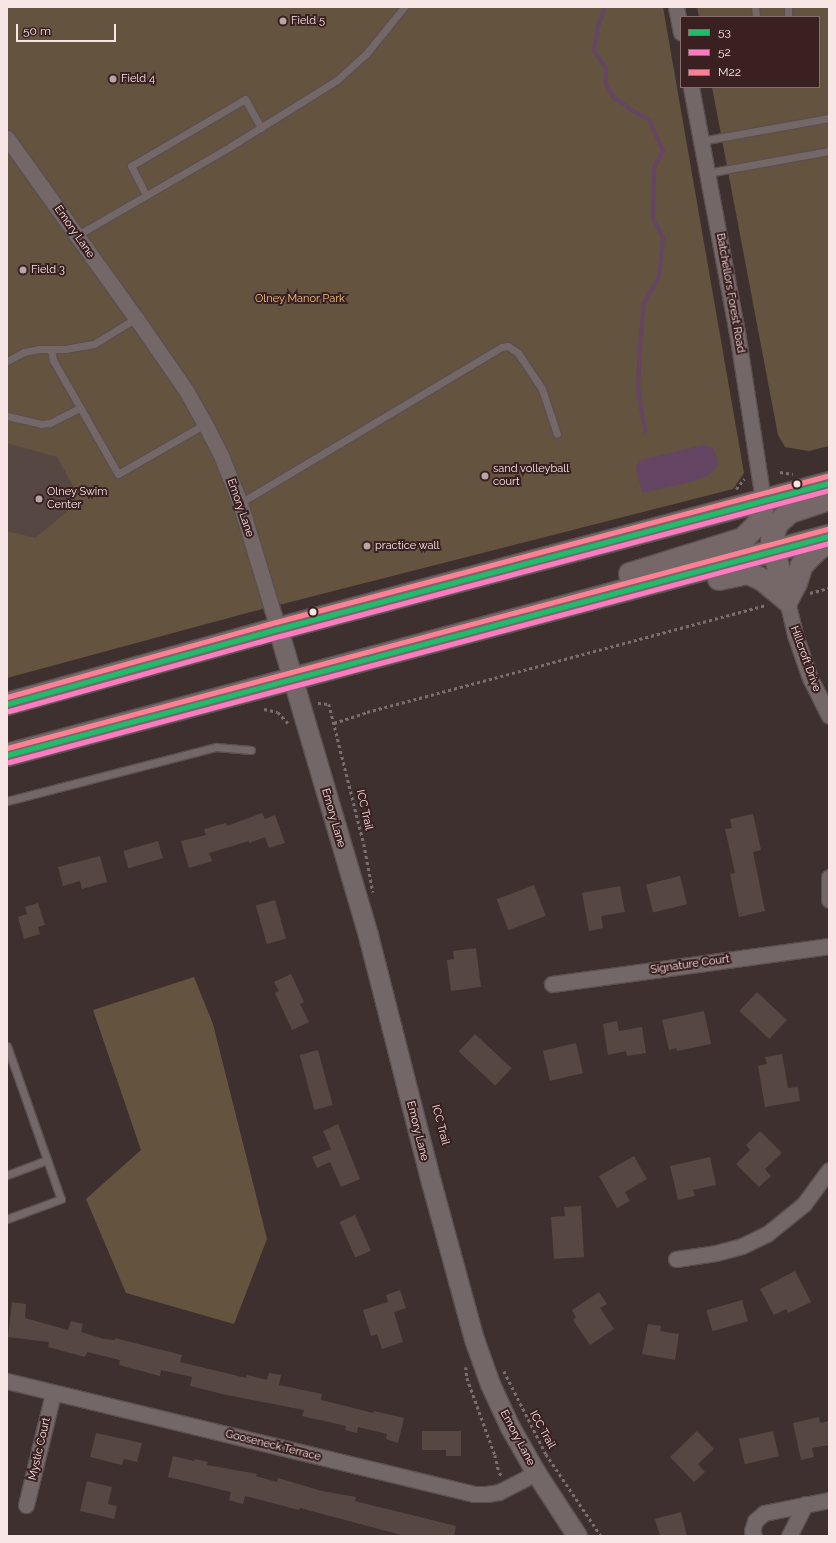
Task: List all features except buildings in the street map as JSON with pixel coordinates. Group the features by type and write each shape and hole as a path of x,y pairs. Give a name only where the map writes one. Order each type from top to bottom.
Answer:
{"main road":[{"path":"7,704 278,629 829,483"},
{"path":"780,601 772,539 777,524 782,517 796,510 829,499"},
{"path":"570,605 586,587 743,539 751,533 761,518 763,500"},
{"path":"7,755 829,536"},
{"path":"780,601 796,583 802,565 818,549 829,541"},
{"path":"644,585 678,585 708,582 747,573 763,580 780,601"}],"street":[{"path":"676,7 680,28"},
{"name":"Batchellors Forest Road","path":"691,88 738,332 763,500"},
{"name":"Emory Lane","path":"7,138 187,392 222,458 240,504 368,935 433,1190 474,1339 490,1384 510,1427 536,1473 577,1536"},
{"name":"Hillcroft Drive","path":"780,601 795,635 810,678 829,716"},
{"path":"829,877 829,900"},
{"name":"Signature Court","path":"552,984 829,946"},
{"path":"676,1259 716,1253 742,1246 767,1234 804,1204 829,1170"},
{"name":"Gooseneck Terrace","path":"7,1381 474,1494 499,1492 536,1473"},
{"name":"Mystic Court","path":"26,1505 53,1393"},
{"path":"754,1536 753,1524 760,1515 829,1500"},
{"path":"789,1536 805,1504"}],"lane":[{"path":"76,236 261,128 325,88 351,68 366,54 404,7"},
{"path":"146,195 131,166 144,158 245,100 261,128"},
{"path":"701,141 829,118"},
{"path":"707,173 829,151"},
{"path":"7,361 24,352 51,348 65,349 94,344 136,318"},
{"path":"240,504 502,347 508,346 518,353 542,389 557,434"},
{"path":"51,348 53,360 118,474 205,424"},
{"path":"7,416 46,423 57,420 80,408"},
{"path":"7,801 216,747 251,750"},
{"path":"7,1046 61,1199 7,1219"},
{"path":"7,1175 47,1160"}],"path":[{"path":"334,723 379,708 780,601"},
{"name":"ICC Trail","path":"318,703 329,704 364,844 374,895"},
{"path":"264,709 271,709 281,715"},
{"name":"ICC Trail","path":"503,1370 546,1454 601,1536"}],"green space":[{"name":"Olney Manor Park","path":"7,7 663,7 744,473 733,489 247,613 7,678"},
{"path":"697,7 829,7 829,446 809,451 785,447 778,435 712,88 820,88 820,16 699,16"},
{"path":"194,977 213,1024 267,1239 234,1324 126,1293 86,1199 141,1150 93,1010"}],"shaded area":[{"path":"704,445 713,448 718,464 715,470 705,477 687,483 642,493 636,467 640,460"}],"waterway":[{"path":"605,7 598,26 594,51 606,69 606,83 613,97 633,111 649,119 663,151 654,168 653,218 663,238 659,277 644,303 640,344 638,389 645,431"}],"transit line":[{"name":"M22","path":"7,697 276,622 827,476"},
{"name":"53","path":"7,704 278,629 829,483"},
{"name":"52","path":"9,711 280,636 829,490"},
{"name":"M22","path":"7,748 827,529"},
{"name":"53","path":"7,755 829,536"},
{"name":"52","path":"9,762 829,543"}],"place":[{"name":"Field 5","path":"283,21"},
{"name":"Field 4","path":"113,79"},
{"name":"Field 3","path":"23,270"},
{"name":"sand volleyball court","path":"485,476"},
{"name":"Olney Swim Center","path":"39,499"},
{"name":"practice wall","path":"367,546"}]}
